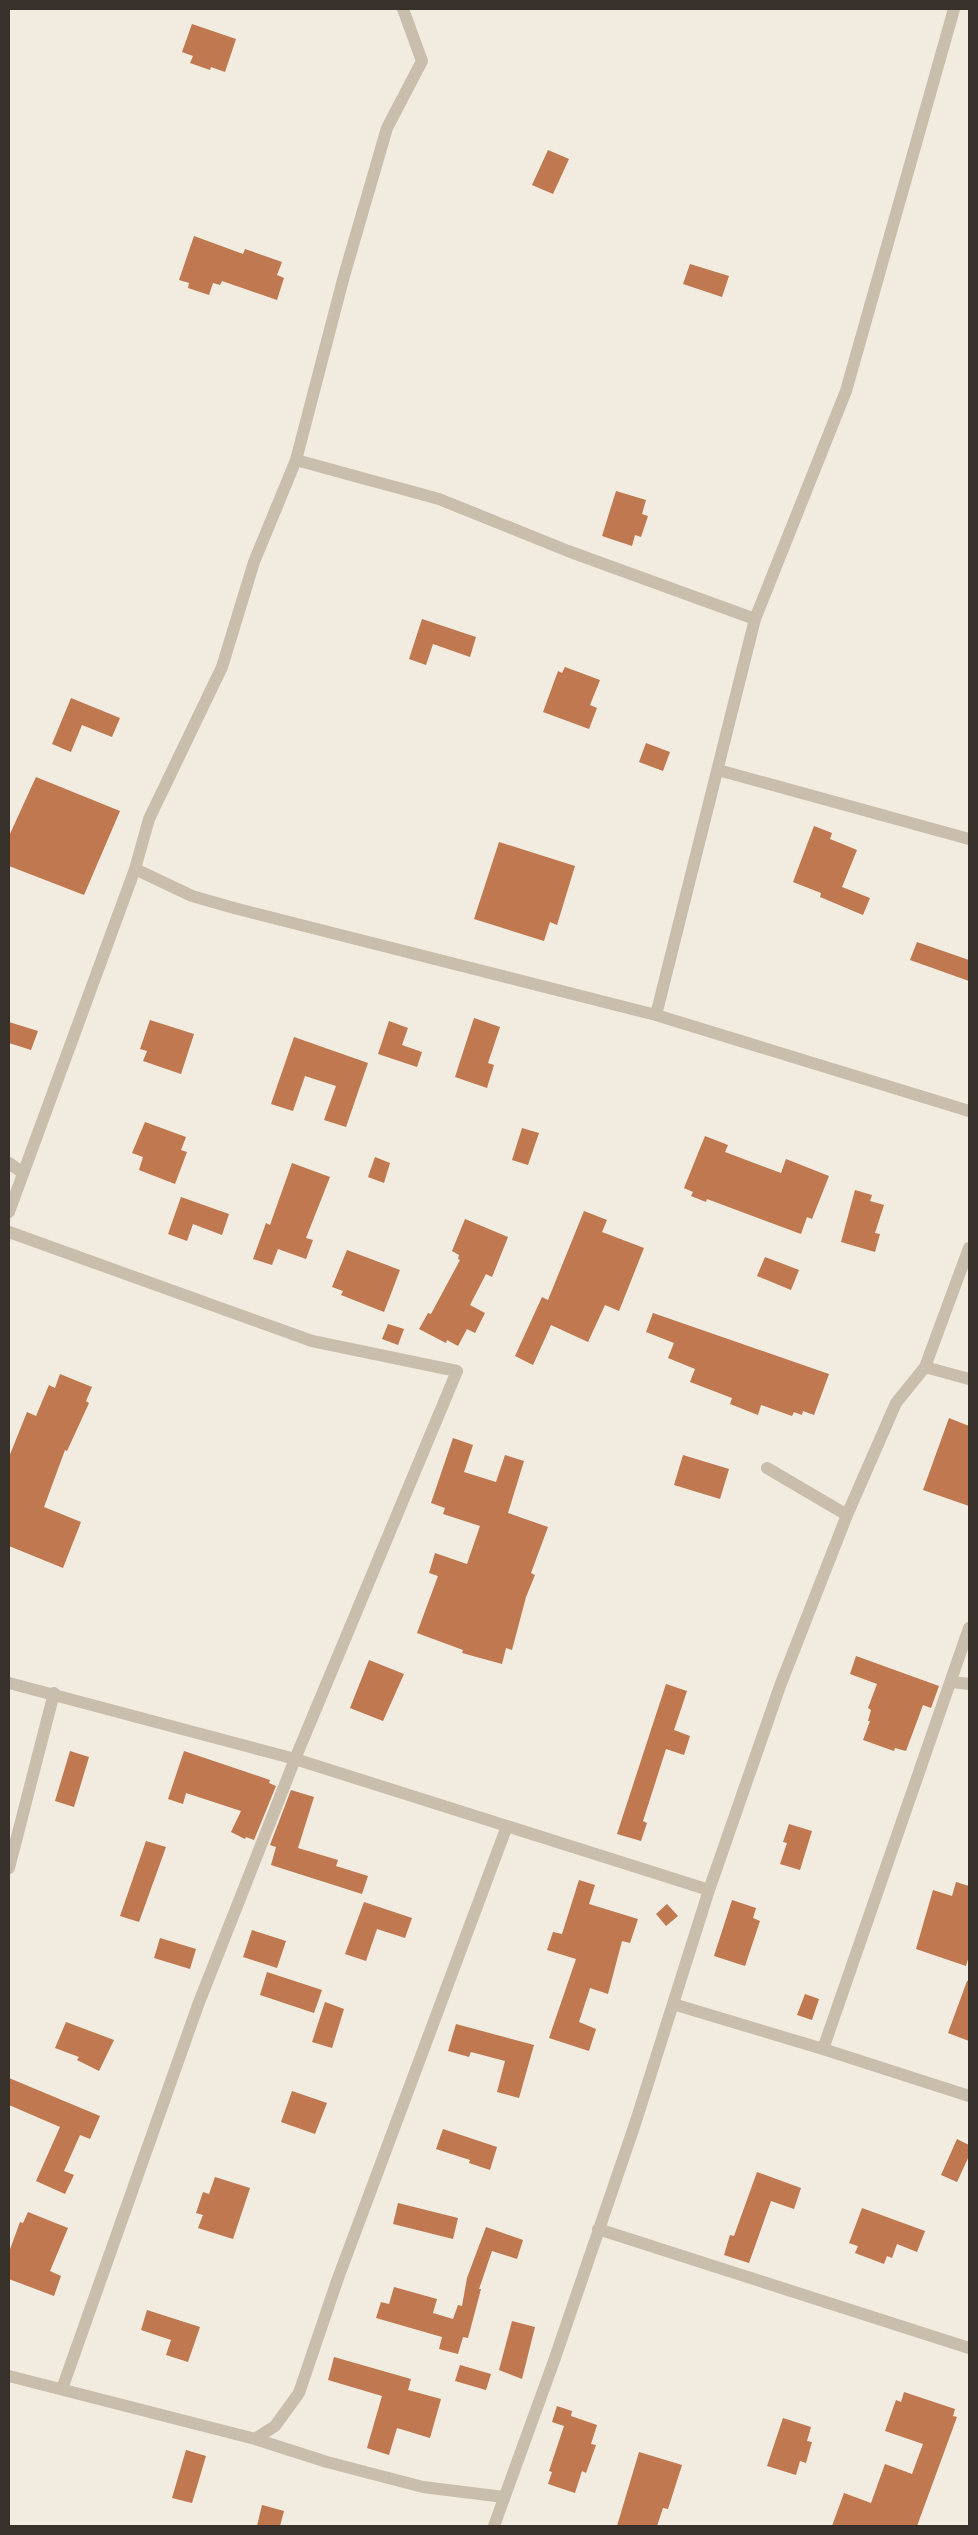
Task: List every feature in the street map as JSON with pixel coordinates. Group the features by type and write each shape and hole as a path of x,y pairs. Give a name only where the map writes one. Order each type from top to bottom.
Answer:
{"street":[{"path":"9,1212 135,869 149,819 222,666 254,562 296,460 344,276 387,128 422,61 403,9"},
{"path":"656,1015 756,619 846,391 954,9"},
{"path":"296,460 439,500 568,551 756,619"},
{"path":"718,770 969,839"},
{"path":"135,869 192,896 656,1015 969,1111"},
{"path":"9,1163 23,1173"},
{"path":"9,1232 312,1341 457,1371 295,1759 198,2005 62,2389"},
{"path":"494,2526 555,2358 635,2124 709,1890 780,1686 847,1515 896,1403 925,1367 969,1248"},
{"path":"925,1367 969,1379"},
{"path":"767,1468 847,1515"},
{"path":"823,2049 952,1682 969,1628"},
{"path":"952,1682 969,1684"},
{"path":"9,1683 54,1693 295,1759 709,1890"},
{"path":"9,1868 54,1693"},
{"path":"255,2439 275,2426 298,2393 337,2281 507,1826"},
{"path":"673,2004 823,2049 969,2096"},
{"path":"598,2229 969,2348"},
{"path":"9,2376 255,2439 327,2462 423,2487 504,2497"}],"building":[{"path":"192,24 236,39 225,72 211,67 210,70 190,63 193,56 182,52"},
{"path":"548,150 569,159 553,194 532,185"},
{"path":"194,236 243,254 245,249 282,262 277,275 284,278 277,300 222,281 220,285 213,283 209,295 188,288 189,283 179,280"},
{"path":"690,264 729,276 722,297 683,284"},
{"path":"616,491 646,500 642,514 648,516 641,537 635,535 632,546 602,536"},
{"path":"422,619 476,637 470,657 433,644 426,665 409,659"},
{"path":"565,667 600,680 590,705 597,708 589,729 543,712 558,671 562,673"},
{"path":"71,698 120,718 112,737 82,725 71,752 52,744"},
{"path":"646,743 670,752 663,771 639,762"},
{"path":"36,777 120,811 84,895 9,866 9,836"},
{"path":"814,826 832,833 830,839 857,850 842,887 870,898 863,915 820,897 821,893 793,882"},
{"path":"499,842 575,866 557,925 550,922 544,941 474,919"},
{"path":"917,942 969,960 969,981 910,960"},
{"path":"474,1018 500,1027 488,1063 494,1065 487,1088 455,1077"},
{"path":"150,1020 194,1034 181,1074 143,1061 147,1051 140,1049"},
{"path":"389,1021 408,1028 402,1045 422,1052 417,1067 378,1054"},
{"path":"9,1022 38,1031 31,1050 9,1043"},
{"path":"294,1037 368,1063 346,1127 324,1120 336,1086 305,1076 293,1111 271,1104"},
{"path":"145,1122 186,1137 181,1150 187,1152 175,1184 139,1170 143,1157 132,1153"},
{"path":"522,1128 539,1133 528,1165 512,1160"},
{"path":"705,1136 728,1145 725,1152 781,1173 786,1159 829,1176 812,1219 807,1217 801,1234 707,1199 706,1202 691,1196 693,1192 684,1188"},
{"path":"375,1157 390,1163 384,1183 368,1177"},
{"path":"292,1163 330,1177 306,1238 313,1240 306,1259 278,1249 272,1265 253,1259 266,1223 270,1225"},
{"path":"855,1190 872,1195 870,1201 884,1205 875,1233 880,1234 875,1252 841,1242"},
{"path":"181,1197 229,1214 222,1235 193,1224 187,1241 168,1234"},
{"path":"584,1211 607,1220 602,1232 644,1248 619,1311 605,1305 588,1342 551,1325 533,1365 515,1356 542,1297 548,1300"},
{"path":"465,1219 508,1237 492,1277 486,1274 470,1305 485,1313 475,1333 467,1329 458,1346 447,1340 446,1343 419,1329 428,1313 431,1314 460,1260 458,1259 459,1255 452,1251"},
{"path":"347,1250 400,1270 384,1312 341,1295 343,1291 332,1287"},
{"path":"765,1257 799,1270 791,1290 757,1276"},
{"path":"653,1313 829,1374 814,1415 803,1411 802,1415 794,1412 792,1416 761,1405 758,1415 730,1404 732,1398 690,1382 695,1369 668,1358 674,1343 646,1332"},
{"path":"388,1324 404,1329 398,1345 382,1339"},
{"path":"60,1374 92,1387 86,1401 89,1403 67,1451 65,1450 44,1507 81,1522 63,1568 9,1546 9,1457 27,1412 36,1416 49,1385 55,1388"},
{"path":"949,1418 969,1426 969,1506 923,1490"},
{"path":"453,1438 473,1445 464,1472 496,1482 505,1455 524,1461 508,1513 548,1527 531,1573 535,1575 526,1597 512,1650 506,1648 502,1664 462,1653 463,1650 417,1633 438,1576 429,1573 435,1553 467,1564 480,1526 443,1514 445,1508 431,1503"},
{"path":"683,1455 729,1469 720,1499 674,1485"},
{"path":"856,1656 939,1686 931,1708 923,1705 906,1751 895,1748 894,1751 863,1740 870,1721 868,1721 871,1710 868,1708 877,1684 850,1674"},
{"path":"369,1660 404,1674 383,1721 350,1708"},
{"path":"666,1684 687,1691 674,1730 690,1736 684,1755 666,1749 643,1821 647,1823 641,1841 617,1834"},
{"path":"70,1751 89,1757 74,1807 55,1801"},
{"path":"184,1751 270,1780 269,1783 276,1786 254,1840 246,1837 245,1839 231,1832 241,1811 186,1793 183,1804 168,1799"},
{"path":"291,1790 314,1797 298,1848 338,1860 336,1866 368,1876 362,1894 271,1865 276,1847 270,1845"},
{"path":"789,1824 812,1831 800,1870 780,1864 787,1843 783,1842"},
{"path":"146,1841 166,1847 139,1922 120,1916"},
{"path":"579,1880 595,1885 589,1904 638,1919 630,1943 622,1941 608,1994 590,1988 579,2022 596,2029 589,2051 549,2038 576,1959 547,1950 553,1932 562,1934"},
{"path":"956,1882 969,1886 969,1956 966,1966 916,1949 933,1890 952,1896"},
{"path":"732,1900 756,1908 753,1918 760,1921 745,1966 714,1956"},
{"path":"364,1902 412,1918 405,1938 377,1929 366,1961 345,1954"},
{"path":"667,1904 678,1916 666,1926 656,1914"},
{"path":"252,1930 286,1941 277,1968 243,1957"},
{"path":"160,1938 196,1949 190,1969 154,1958"},
{"path":"267,1972 322,1990 314,2013 260,1995"},
{"path":"967,1981 969,1981 969,2041 948,2033"},
{"path":"805,1994 819,1999 812,2020 797,2015"},
{"path":"325,2002 344,2009 332,2048 312,2042"},
{"path":"66,2022 114,2040 99,2071 77,2060 79,2057 55,2048"},
{"path":"456,2024 534,2045 519,2098 497,2092 505,2061 471,2052 469,2057 448,2051"},
{"path":"9,2078 100,2116 90,2139 80,2135 64,2171 74,2175 65,2194 36,2181 60,2127 9,2105"},
{"path":"292,2091 327,2103 315,2134 281,2122"},
{"path":"443,2129 497,2147 490,2170 469,2163 470,2160 436,2149"},
{"path":"957,2139 969,2145 969,2156 957,2182 941,2175"},
{"path":"757,2172 801,2188 794,2209 771,2201 749,2263 724,2255 730,2235 734,2236"},
{"path":"215,2177 250,2188 233,2239 198,2228 203,2215 196,2213 203,2192 209,2194"},
{"path":"398,2203 458,2218 453,2239 393,2224"},
{"path":"862,2208 925,2231 917,2252 897,2244 892,2258 887,2256 884,2264 855,2253 858,2246 849,2243"},
{"path":"28,2212 68,2228 50,2271 61,2276 54,2296 9,2279 9,2252 20,2222 23,2223"},
{"path":"486,2227 523,2240 517,2259 492,2251 479,2289 481,2289 468,2338 463,2337 458,2354 439,2349 442,2337 376,2318 381,2302 389,2304 394,2287 437,2299 433,2313 453,2319 458,2305 462,2306 467,2278"},
{"path":"147,2310 200,2327 188,2362 166,2355 171,2340 141,2330"},
{"path":"512,2321 535,2327 522,2379 499,2370"},
{"path":"334,2357 411,2379 408,2390 441,2399 430,2438 397,2428 389,2455 367,2448 382,2396 328,2380"},
{"path":"460,2365 491,2374 486,2390 455,2381"},
{"path":"904,2392 955,2409 953,2416 957,2417 917,2526 832,2526 844,2493 871,2503 885,2464 912,2474 923,2444 885,2431 896,2400 901,2402"},
{"path":"557,2406 572,2411 571,2416 597,2425 591,2444 596,2445 586,2473 582,2471 575,2493 548,2484 552,2472 549,2471 564,2426 552,2422"},
{"path":"783,2418 811,2427 807,2441 812,2442 806,2463 800,2461 796,2475 767,2466"},
{"path":"186,2450 206,2456 192,2503 172,2498"},
{"path":"639,2452 682,2465 668,2509 663,2508 657,2526 617,2526"},
{"path":"262,2505 284,2511 280,2526 257,2526"}]}
